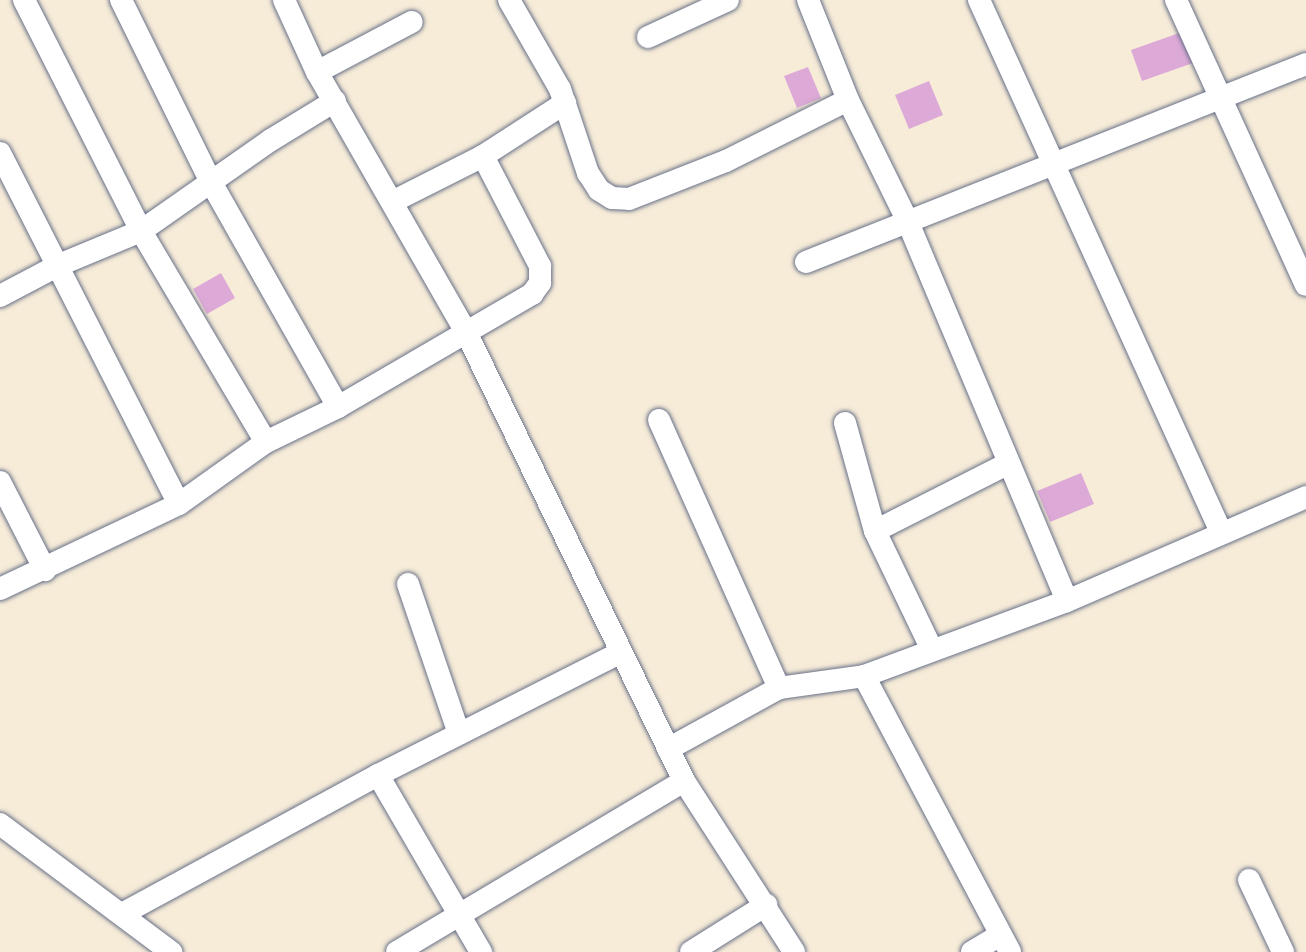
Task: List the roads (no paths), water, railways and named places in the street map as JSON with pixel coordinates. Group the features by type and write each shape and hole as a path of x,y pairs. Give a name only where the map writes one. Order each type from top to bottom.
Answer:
{"street":[{"path":"24,0 141,231 266,442"},
{"path":"121,0 212,184 338,407"},
{"path":"284,0 317,72 394,201 466,332 619,653 684,781 794,952"},
{"path":"509,0 550,68 588,173 599,190 612,198 629,199 726,161 848,100"},
{"path":"648,37 728,0"},
{"path":"808,0 848,100 907,220 1067,601"},
{"path":"979,0 1221,532"},
{"path":"1176,0 1306,285"},
{"path":"317,72 412,22"},
{"path":"806,262 907,220 1053,167 1306,64"},
{"path":"0,296 59,265 141,231 271,140 335,101"},
{"path":"394,201 483,156 565,103"},
{"path":"0,153 179,504"},
{"path":"0,589 179,504 266,442 338,407 532,294 540,283 540,266 483,156"},
{"path":"659,420 779,688"},
{"path":"845,423 875,531 932,650"},
{"path":"875,531 1009,463"},
{"path":"0,482 45,570"},
{"path":"668,749 779,688 864,676 1067,601 1306,497"},
{"path":"408,584 459,734"},
{"path":"122,914 378,775 619,653"},
{"path":"864,676 1005,943 972,952"},
{"path":"378,775 481,952"},
{"path":"397,952 684,781"},
{"path":"0,824 171,952"},
{"path":"1249,880 1283,952"},
{"path":"691,952 766,905"}]}
